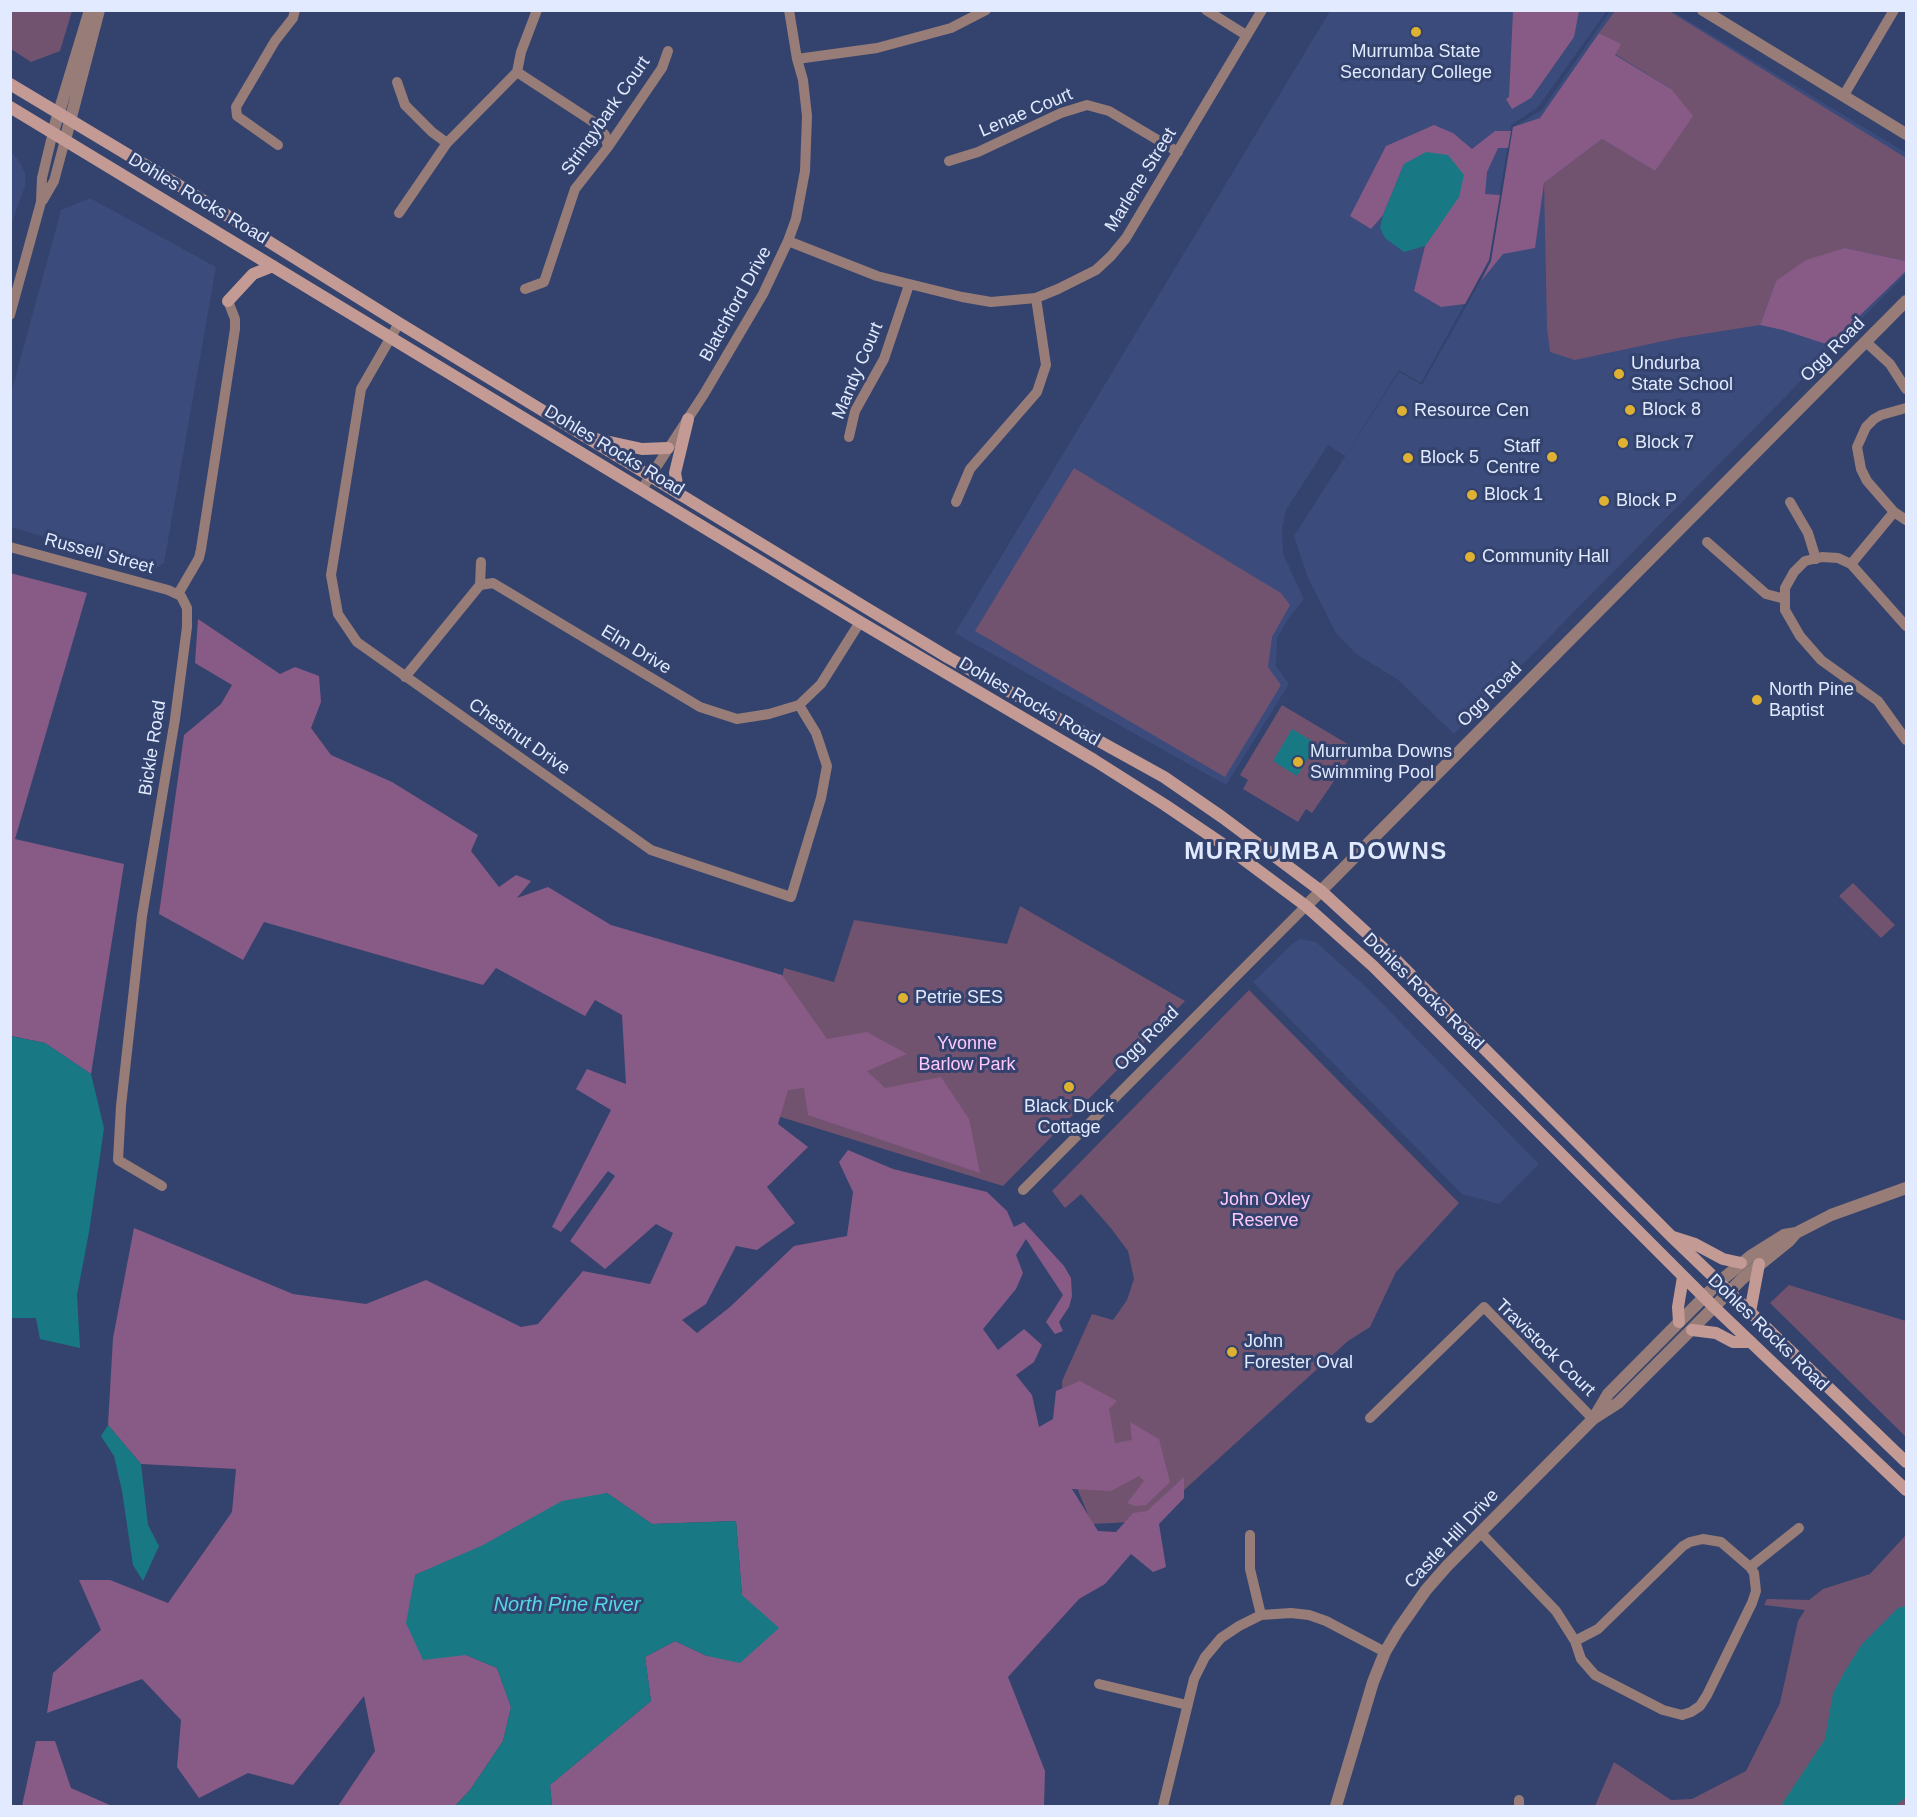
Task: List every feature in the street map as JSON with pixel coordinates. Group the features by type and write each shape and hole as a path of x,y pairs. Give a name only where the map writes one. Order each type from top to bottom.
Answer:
{"main road":[{"name":"Dohles Rocks Road","path":"10,84 650,477 949,657 1164,777 1222,817 1321,891 1402,966 1672,1237 1906,1462"},
{"name":"Dohles Rocks Road","path":"10,107 860,622 1094,760 1227,847 1306,906 1373,966 1703,1297 1906,1490"},
{"path":"228,301 253,274 273,266"},
{"path":"679,494 675,473 688,419"},
{"path":"581,434 642,449 668,448"},
{"path":"1672,1237 1695,1244 1723,1259 1741,1263"},
{"path":"1750,1312 1759,1264"},
{"path":"1679,1322 1678,1307 1683,1277"},
{"path":"1692,1330 1716,1333 1733,1342 1751,1342"}],"street":[{"path":"10,315 16,276 41,202 54,181 65,140 64,116 90,10"},
{"path":"41,202 42,178 53,132 64,116 99,10"},
{"path":"278,145 237,116 236,107 275,41 293,18 295,10"},
{"path":"399,213 447,143 517,72 521,52 537,10"},
{"name":"Blatchford Drive","path":"642,489 688,419 767,286 788,241 800,198 807,152 805,97 789,10"},
{"path":"797,59 877,48 951,28 986,10"},
{"path":"1206,10 1246,35"},
{"name":"Marlene Street","path":"788,241 877,276 991,302 1036,298 1096,270 1126,238 1262,10"},
{"path":"1702,10 1906,134"},
{"path":"1844,95 1894,10"},
{"name":"Stringybark Court","path":"525,289 544,282 575,189 608,147 662,68 668,51"},
{"path":"517,72 592,121 604,135 608,147"},
{"path":"397,82 405,105 432,132 447,143"},
{"name":"Lenae Court","path":"949,161 978,152 1061,113 1087,105 1109,111 1178,152"},
{"name":"Mandy Court","path":"849,437 855,411 884,359 909,285"},
{"path":"956,502 970,469 1037,392 1046,365 1036,298"},
{"path":"178,594 199,558 201,549 235,329 235,320 228,301"},
{"name":"Ogg Road","path":"1023,1190 1906,301"},
{"name":"Chestnut Drive","path":"399,323 361,389 331,575 338,614 357,642 651,850 791,897 821,798 827,766 816,733 799,705"},
{"path":"1866,342 1890,364 1906,389"},
{"path":"1906,400 1906,409 1874,419 1866,427 1857,447 1859,463 1864,475 1894,512 1906,520"},
{"path":"1791,502 1808,533 1816,559"},
{"path":"1851,564 1894,512"},
{"path":"1707,542 1766,594 1785,599"},
{"name":"Russell Street","path":"10,547 178,594"},
{"path":"1906,626 1851,564 1838,558 1805,561 1794,572 1785,588 1785,610 1800,636 1821,660 1878,701 1906,740"},
{"path":"405,677 480,585 481,562"},
{"name":"Elm Drive","path":"480,585 493,584 700,707 737,719 769,714 799,705 821,684 860,622"},
{"name":"Bickle Road","path":"162,1186 118,1160 121,1106 142,916 187,627 187,608 178,594"},
{"path":"1796,1233 1831,1215 1906,1188"},
{"name":"Castle Hill Drive","path":"1593,1419 1608,1394 1719,1282 1741,1263 1784,1235 1796,1233"},
{"name":"Castle Hill Drive","path":"1336,1806 1373,1682 1385,1652 1407,1615 1426,1590 1480,1532 1593,1419 1618,1403 1729,1292 1796,1233"},
{"name":"Travistock Court","path":"1370,1419 1484,1307 1593,1419"},
{"path":"1750,1567 1799,1528"},
{"path":"1480,1532 1556,1611 1575,1641 1581,1659 1595,1675 1664,1710 1682,1715 1700,1706 1707,1695 1752,1603 1756,1581 1750,1567 1721,1542 1703,1539 1690,1542 1683,1546 1598,1629 1575,1641"},
{"path":"1250,1535 1250,1569 1261,1615"},
{"path":"1163,1806 1194,1679 1205,1657 1221,1638 1261,1615 1290,1613 1317,1618 1385,1652"},
{"path":"1099,1684 1187,1705"}],"shaded area":[{"name":"Murrumba State Secondary College","path":"1330,11 1607,11 1538,107 1511,125 1489,260 1421,383 1399,370 1345,456 1328,445 1286,510 1282,529 1283,554 1304,599 1277,638 1276,666 1289,684 1226,785 955,633"},
{"path":"1513,11 1579,11 1574,37 1531,98 1512,109 1506,99 1509,97"},
{"name":"Undurba State School","path":"1610,11 1672,11 1906,153 1906,274 1454,734 1397,679 1356,654 1336,633 1308,578 1294,536 1399,372 1422,385 1491,262 1513,127 1542,110"},
{"path":"1599,33 1621,44 1615,55 1671,89 1693,116 1655,171 1602,139 1544,183 1535,248 1503,254 1481,281 1491,261 1513,127 1540,118"},
{"path":"1434,125 1453,133 1472,149 1495,131 1511,131 1508,148 1498,148 1487,172 1485,194 1500,195 1489,260 1465,304 1441,307 1414,291 1425,246 1459,196 1404,164 1383,215 1371,229 1350,216 1386,146"},
{"path":"11,151 25,173 25,186 11,225"},
{"path":"90,198 216,267 164,563 153,570 11,527 11,393 61,210"},
{"path":"1845,248 1906,261 1906,271 1829,345 1760,325 1776,281 1806,260"},
{"path":"10,573 87,593 15,839 124,864 91,1074 45,1043 11,1036"},
{"path":"198,619 280,674 295,667 319,676 321,702 311,728 331,755 392,782 478,835 471,851 499,887 516,875 531,881 517,898 548,887 611,925 782,975 827,1039 867,1032 907,1054 867,1071 885,1088 941,1077 969,1119 980,1173 808,1115 804,1088 788,1090 778,1124 808,1147 767,1187 795,1223 757,1250 736,1246 706,1304 682,1320 697,1333 730,1307 794,1246 847,1236 853,1192 839,1162 848,1150 893,1169 987,1192 1007,1211 1014,1227 1024,1222 1064,1266 1071,1278 1072,1296 1069,1307 1059,1322 1063,1331 1055,1334 1046,1322 1063,1295 1026,1239 1016,1255 1023,1273 1016,1289 983,1329 998,1350 1024,1329 1042,1345 1034,1362 1016,1375 1032,1395 1039,1427 1053,1419 1056,1391 1080,1381 1117,1401 1109,1409 1115,1443 1132,1440 1130,1422 1159,1439 1170,1482 1146,1505 1135,1506 1127,1503 1144,1481 1139,1476 1111,1491 1072,1489 1098,1531 1116,1532 1133,1513 1147,1511 1184,1477 1184,1498 1159,1524 1166,1567 1153,1572 1131,1554 1105,1584 1079,1599 1008,1677 1045,1771 1044,1806 552,1806 550,1785 651,1701 645,1657 675,1641 707,1656 742,1595 736,1521 652,1524 607,1493 415,1575 466,1655 497,1668 511,1707 503,1741 470,1790 455,1806 338,1806 375,1751 364,1696 293,1785 248,1773 199,1798 177,1767 181,1720 142,1679 47,1713 53,1673 101,1630 79,1580 110,1580 168,1603 232,1512 236,1469 141,1464 108,1425 113,1338 134,1228 293,1294 366,1304 426,1280 521,1327 538,1324 583,1271 650,1284 673,1233 656,1224 605,1269 570,1241 615,1176 608,1171 561,1232 552,1227 611,1110 576,1089 587,1069 626,1084 622,1015 595,1000 585,1016 496,968 483,985 264,922 243,960 159,914 184,735 221,704 232,685 195,663"},
{"path":"1300,939 1316,942 1367,988 1539,1164 1499,1204 1462,1194 1253,982"},
{"path":"36,1741 55,1741 71,1788 112,1806 22,1806"}],"green space":[{"path":"10,11 72,11 60,51 31,62 11,49"},
{"path":"1615,11 1669,11 1906,158 1906,261 1845,248 1776,281 1760,325 1678,338 1575,360 1550,352 1547,328 1544,183 1602,139 1655,171 1671,89 1615,54 1620,44 1599,33"},
{"path":"1074,468 1281,593 1290,605 1272,637 1268,667 1281,685 1225,777 975,631"},
{"name":"Murrumba Downs Swimming Pool","path":"1282,705 1356,749 1312,813 1306,809 1298,822 1243,789 1248,780 1240,775"},
{"path":"1853,883 1895,925 1881,938 1839,896"},
{"name":"Yvonne Barlow Park","path":"1020,906 1185,1001 1003,1186 758,1110 784,968 834,982 854,920 1007,944"},
{"name":"John Oxley Reserve","path":"1249,990 1459,1203 1396,1272 1370,1327 1348,1341 1150,1521 1092,1524 1065,1459 1062,1381 1092,1314 1113,1320 1127,1300 1134,1279 1128,1251 1081,1194 1065,1208 1052,1191"},
{"path":"1789,1285 1906,1321 1906,1437 1770,1303"},
{"path":"1905,1536 1906,1806 1595,1806 1614,1762 1671,1800 1692,1799 1746,1771 1780,1703 1798,1621 1805,1610 1764,1605 1767,1599 1809,1600 1823,1589 1870,1574"}],"water":[{"path":"1426,152 1448,155 1464,175 1459,197 1425,246 1404,252 1385,238 1380,228 1404,164"},
{"path":"1292,729 1317,744 1297,776 1273,761"},
{"path":"10,1036 45,1043 91,1074 104,1128 77,1295 80,1348 40,1339 36,1318 11,1318"},
{"path":"108,1425 141,1464 148,1525 159,1546 143,1581 133,1565 122,1491 114,1456 101,1436"},
{"name":"North Pine River","path":"607,1493 652,1524 736,1521 742,1595 779,1628 740,1663 707,1656 675,1641 645,1657 651,1701 550,1785 552,1806 455,1806 470,1790 503,1741 511,1707 497,1668 466,1655 423,1660 406,1623 415,1575 483,1545 562,1501"},
{"path":"1906,1606 1906,1797 1895,1806 1784,1806 1782,1804 1825,1739 1833,1693 1845,1671 1862,1644 1898,1608"}],"place":[{"name":"Murrumba State Secondary College","path":"1416,32"},
{"name":"Undurba State School","path":"1619,374"},
{"name":"Block 8","path":"1630,410"},
{"name":"Resource Cen","path":"1402,411"},
{"name":"Block 7","path":"1623,443"},
{"name":"Staff Centre","path":"1552,457"},
{"name":"Block 5","path":"1408,458"},
{"name":"Block 1","path":"1472,495"},
{"name":"Block P","path":"1604,501"},
{"name":"Community Hall","path":"1470,557"},
{"name":"North Pine Baptist","path":"1757,700"},
{"name":"Murrumba Downs Swimming Pool","path":"1298,762"},
{"name":"Petrie SES","path":"903,998"},
{"name":"Black Duck Cottage","path":"1069,1087"},
{"name":"John Forester Oval","path":"1232,1352"}],"district":[{"name":"MURRUMBA DOWNS","path":"1316,852"}]}
